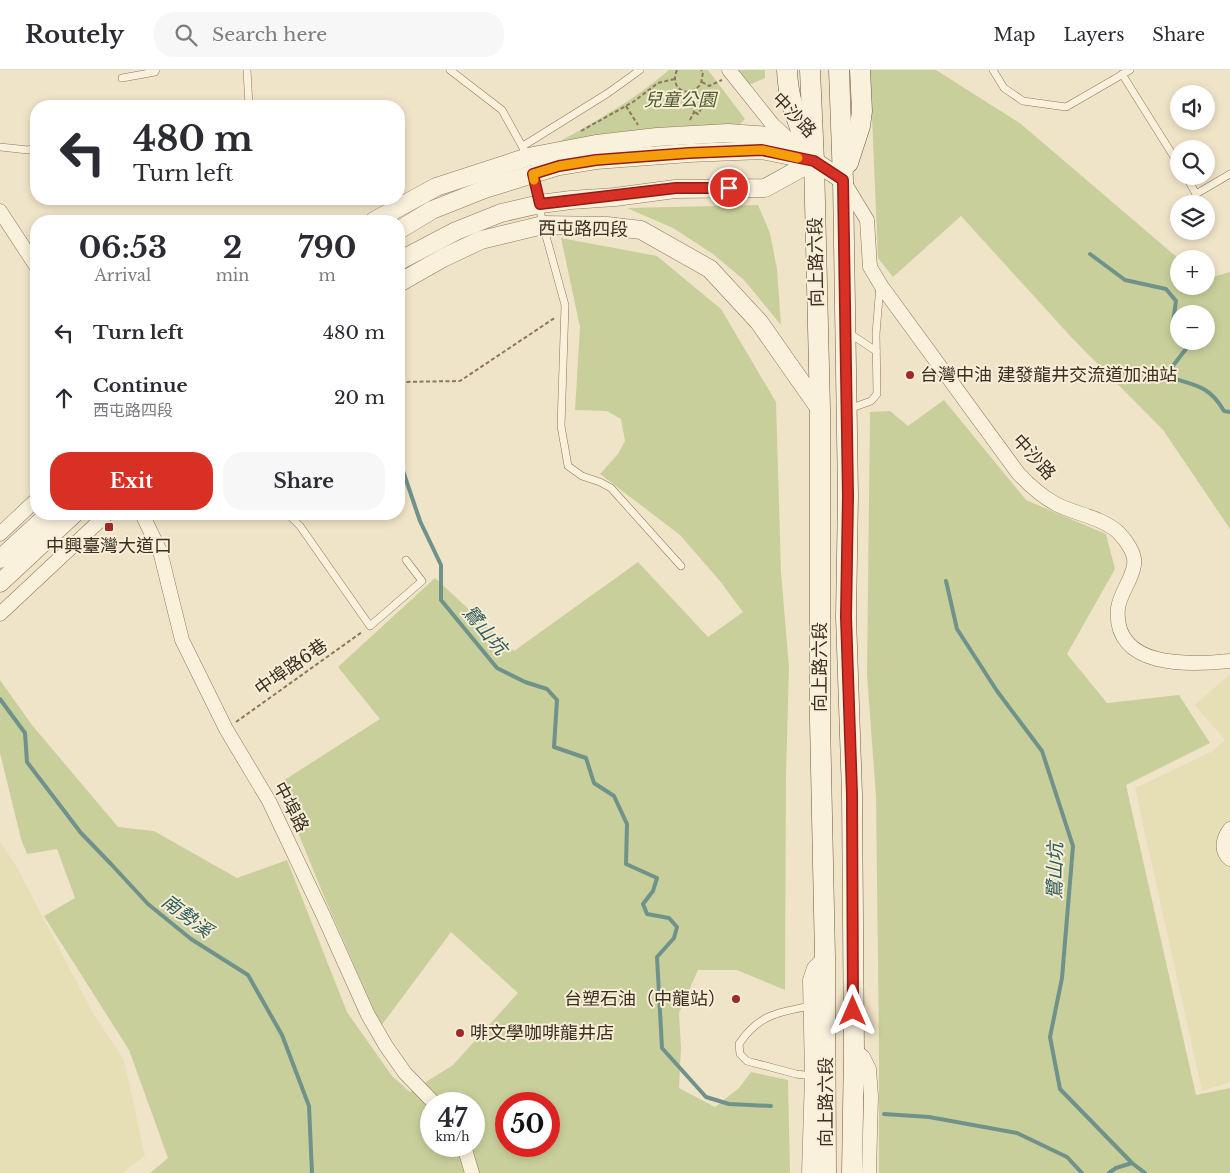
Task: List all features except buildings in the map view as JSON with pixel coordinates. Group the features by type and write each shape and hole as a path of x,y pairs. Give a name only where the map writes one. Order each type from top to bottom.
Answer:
{"main road":[{"name":"向上路六段","path":"787,70 788,91 795,117 814,161"},
{"name":"向上路六段","path":"810,70 820,409 820,787 825,957 826,1173"},
{"name":"向上路六段","path":"840,70 848,496 846,617 852,794 854,1050 852,1173"},
{"name":"向上路六段","path":"843,180 861,118 860,70"}],"street":[{"name":"中沙路","path":"731,72 773,125 814,161"},
{"path":"405,204 436,187 528,159 560,150 618,140 728,134 769,136 814,161 843,180"},
{"path":"405,226 432,210 484,189 528,159"},
{"name":"西屯路四段","path":"405,258 456,231 501,212 540,204 676,188 765,188 814,161"},
{"name":"中沙路","path":"843,180 867,220 870,267 880,284 1018,472 1032,488 1055,504 1104,524 1118,532 1132,550 1134,564 1118,606 1118,624 1126,641 1141,653 1163,661 1200,664 1230,661"},
{"path":"540,204 641,230"},
{"path":"385,215 403,205"},
{"path":"0,211 30,257"},
{"name":"西屯路四段","path":"405,280 443,258 481,240 543,225 608,226 641,230 710,269 759,322 820,409"},
{"path":"0,534 30,506"},
{"path":"0,559 42,520"},
{"path":"0,583 68,520"},
{"path":"2,611 101,520"},
{"name":"中埠路","path":"145,520 160,551 182,640 226,729 273,810 368,1015 405,1074 423,1092"},
{"path":"1230,829 1223,845 1226,855 1230,859"},
{"path":"809,1173 812,1076 810,980 814,968 825,957"},
{"path":"854,1050 863,1057 869,1069 868,1173"},
{"path":"467,1157 472,1173"}],"lane":[{"path":"122,78 155,72 156,70"},
{"path":"247,70 249,100"},
{"path":"450,70 502,110 528,159 565,310 561,426 568,466 582,476 611,488 681,566"},
{"path":"528,159 608,93 640,70"},
{"path":"993,70 1004,88 1023,101 1066,107 1130,70"},
{"path":"1122,74 1170,151"},
{"path":"0,147 30,150"},
{"path":"1215,183 1230,174"},
{"path":"1191,185 1196,194 1211,185"},
{"path":"846,410 871,401 877,394 877,312 880,284"},
{"path":"845,325 849,334 876,351"},
{"path":"294,520 370,626 422,581 406,560"},
{"path":"811,1006 786,1010 759,1020 739,1044 740,1054 747,1061 796,1074 812,1076"}],"path":[{"path":"677,70 676,83 685,92 693,92 702,82 703,72 700,70"},
{"path":"702,82 709,86 731,72"},
{"path":"578,133 626,106 658,83 675,79"},
{"path":"693,92 695,105"},
{"path":"626,106 635,118 641,131"},
{"path":"405,382 460,381 565,310"},
{"name":"中埠路6巷","path":"226,729 370,626"}],"shaded area":[{"path":"1230,674 1230,1082 1202,1091 1135,788 1213,751 1225,740 1195,705"},
{"path":"0,842 15,864 94,1015 124,1060 145,1156 122,1173 0,1173"}],"green space":[{"name":"兒童公園","path":"669,70 708,70 745,119 736,128 550,147 626,102"},
{"path":"738,70 765,70 765,78 749,85"},
{"path":"870,70 936,70 1021,124 1170,251 1170,295 1215,295 1215,276 1230,272 1230,529 1163,430 1072,338 961,216 893,277 878,258"},
{"path":"758,205 770,233 777,269 781,325 744,280 713,254 673,228 627,208"},
{"path":"561,238 657,256 721,309 776,402 781,572 789,667 786,776 785,990 737,970 698,970 679,1013 681,1047 679,1088 715,1107 739,1088 751,1072 788,1080 790,1173 150,1173 168,1158 129,1050 44,916 75,898 57,849 27,854 21,839 0,753 0,680 32,725 118,827 154,831 237,878 287,860 347,1012 392,1076 410,1092 453,1065 518,993 451,932 381,1026 326,901 278,784 380,719 338,667 435,578 514,651 638,562 708,637 743,612 719,580 680,535 600,474 618,454 625,441 621,419 607,411 575,410 580,327"},
{"path":"944,400 1026,500 1106,534 1115,569 1067,654 1107,703 1179,695 1210,743 1126,785 1196,1095 1230,1088 1230,1173 879,1173 876,796 867,675 870,412 890,411 908,426"}],"waterway":[{"name":"鷺山坑","path":"1090,254 1125,280 1166,289 1176,301 1175,305"},
{"name":"鷺山坑","path":"1185,350 1172,367 1175,379 1204,389 1214,397 1224,411 1230,412"},
{"name":"鷺山坑","path":"405,477 420,521 441,565 441,600 497,668 525,682 547,689 557,700 554,747 586,758 594,783 614,796 627,824 626,864 657,878 653,891 643,904 647,914 669,918 677,927 674,938 657,957 662,1048 706,1097 729,1104 771,1106"},
{"name":"鷺山坑","path":"946,581 957,629 997,691 1042,751 1073,846 1062,978 1050,1037 1060,1089 1132,1163"},
{"name":"南勢溪","path":"0,699 25,733 27,762 81,833 148,904 191,939 248,975 282,1035 309,1106 312,1173"},
{"name":"鷺山坑","path":"884,1114 929,1117 1017,1133 1067,1157 1082,1173"},
{"name":"鷺山坑","path":"1109,1173 1116,1168 1132,1163 1145,1173"}],"slow traffic":[{"path":"534,180 533,174 559,166 596,160 762,150 798,158"}],"place":[{"name":"台灣中油 建發龍井交流道加油站","path":"910,375"},
{"name":"中興臺灣大道口","path":"109,527"},
{"name":"台塑石油（中龍站）","path":"736,999"},
{"name":"啡文學咖啡龍井店","path":"460,1033"}],"route":[{"path":"729,188 676,188 615,197 540,204 533,174 559,166 596,160 762,150 814,161 843,180 848,496 846,617 852,794 853,1011"}]}
